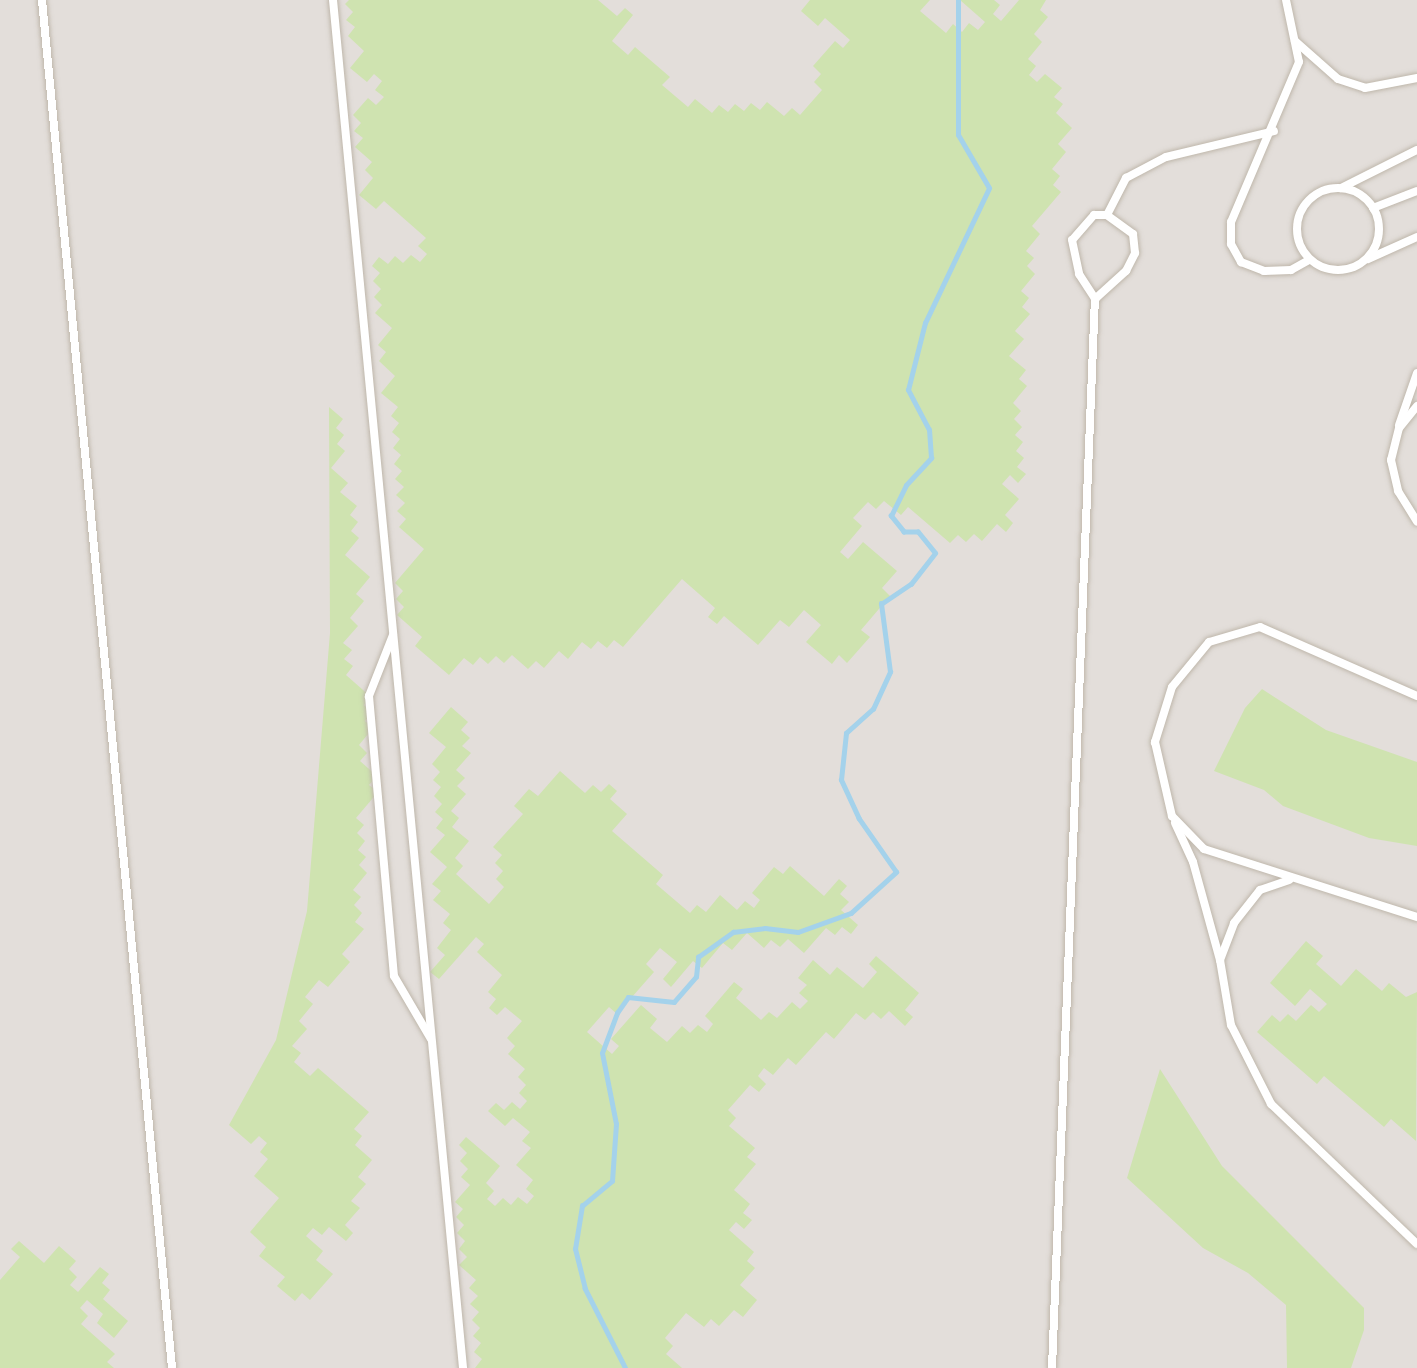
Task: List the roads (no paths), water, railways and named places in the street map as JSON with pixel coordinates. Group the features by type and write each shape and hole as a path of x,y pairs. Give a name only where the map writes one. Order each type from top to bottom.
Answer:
{"lane":[{"path":"42,0 172,1368"},
{"path":"333,0 464,1368"},
{"path":"1286,0 1299,62 1274,130 1232,222 1231,244 1241,262 1264,271 1291,270 1309,260"},
{"path":"1295,40 1338,79 1365,88 1417,78"},
{"path":"1107,215 1126,178 1166,157 1274,130"},
{"path":"1417,150 1341,188 1313,197 1300,213 1296,233 1309,260 1337,271 1417,237"},
{"path":"1341,188 1359,194 1373,208 1378,237 1364,261"},
{"path":"1373,208 1417,191"},
{"path":"1052,1368 1095,299 1079,274 1072,240 1094,215 1107,215 1133,234 1135,253 1126,271 1095,299"},
{"path":"1417,373 1391,460 1398,491 1417,522"},
{"path":"1399,428 1417,406"},
{"path":"1417,696 1260,627 1209,642 1172,687 1155,742 1172,816 1193,862 1220,960 1231,1025 1271,1104 1417,1244"},
{"path":"394,633 369,696 394,976 432,1042"},
{"path":"1172,816 1204,849 1289,880 1417,917"},
{"path":"1220,960 1234,923 1260,890 1289,880"}],"waterway":[{"path":"625,1368 585,1289 575,1249 582,1206 612,1181 616,1124 602,1053 617,1013 628,997 674,1002 696,977 698,957 733,932 765,928 798,932 851,913 896,872 859,819 841,780 846,733 873,709 890,672 881,604 911,584 935,553 918,532 904,532 891,516 906,485 931,458 929,430 908,390 925,323 989,188 958,135 958,0"}]}
